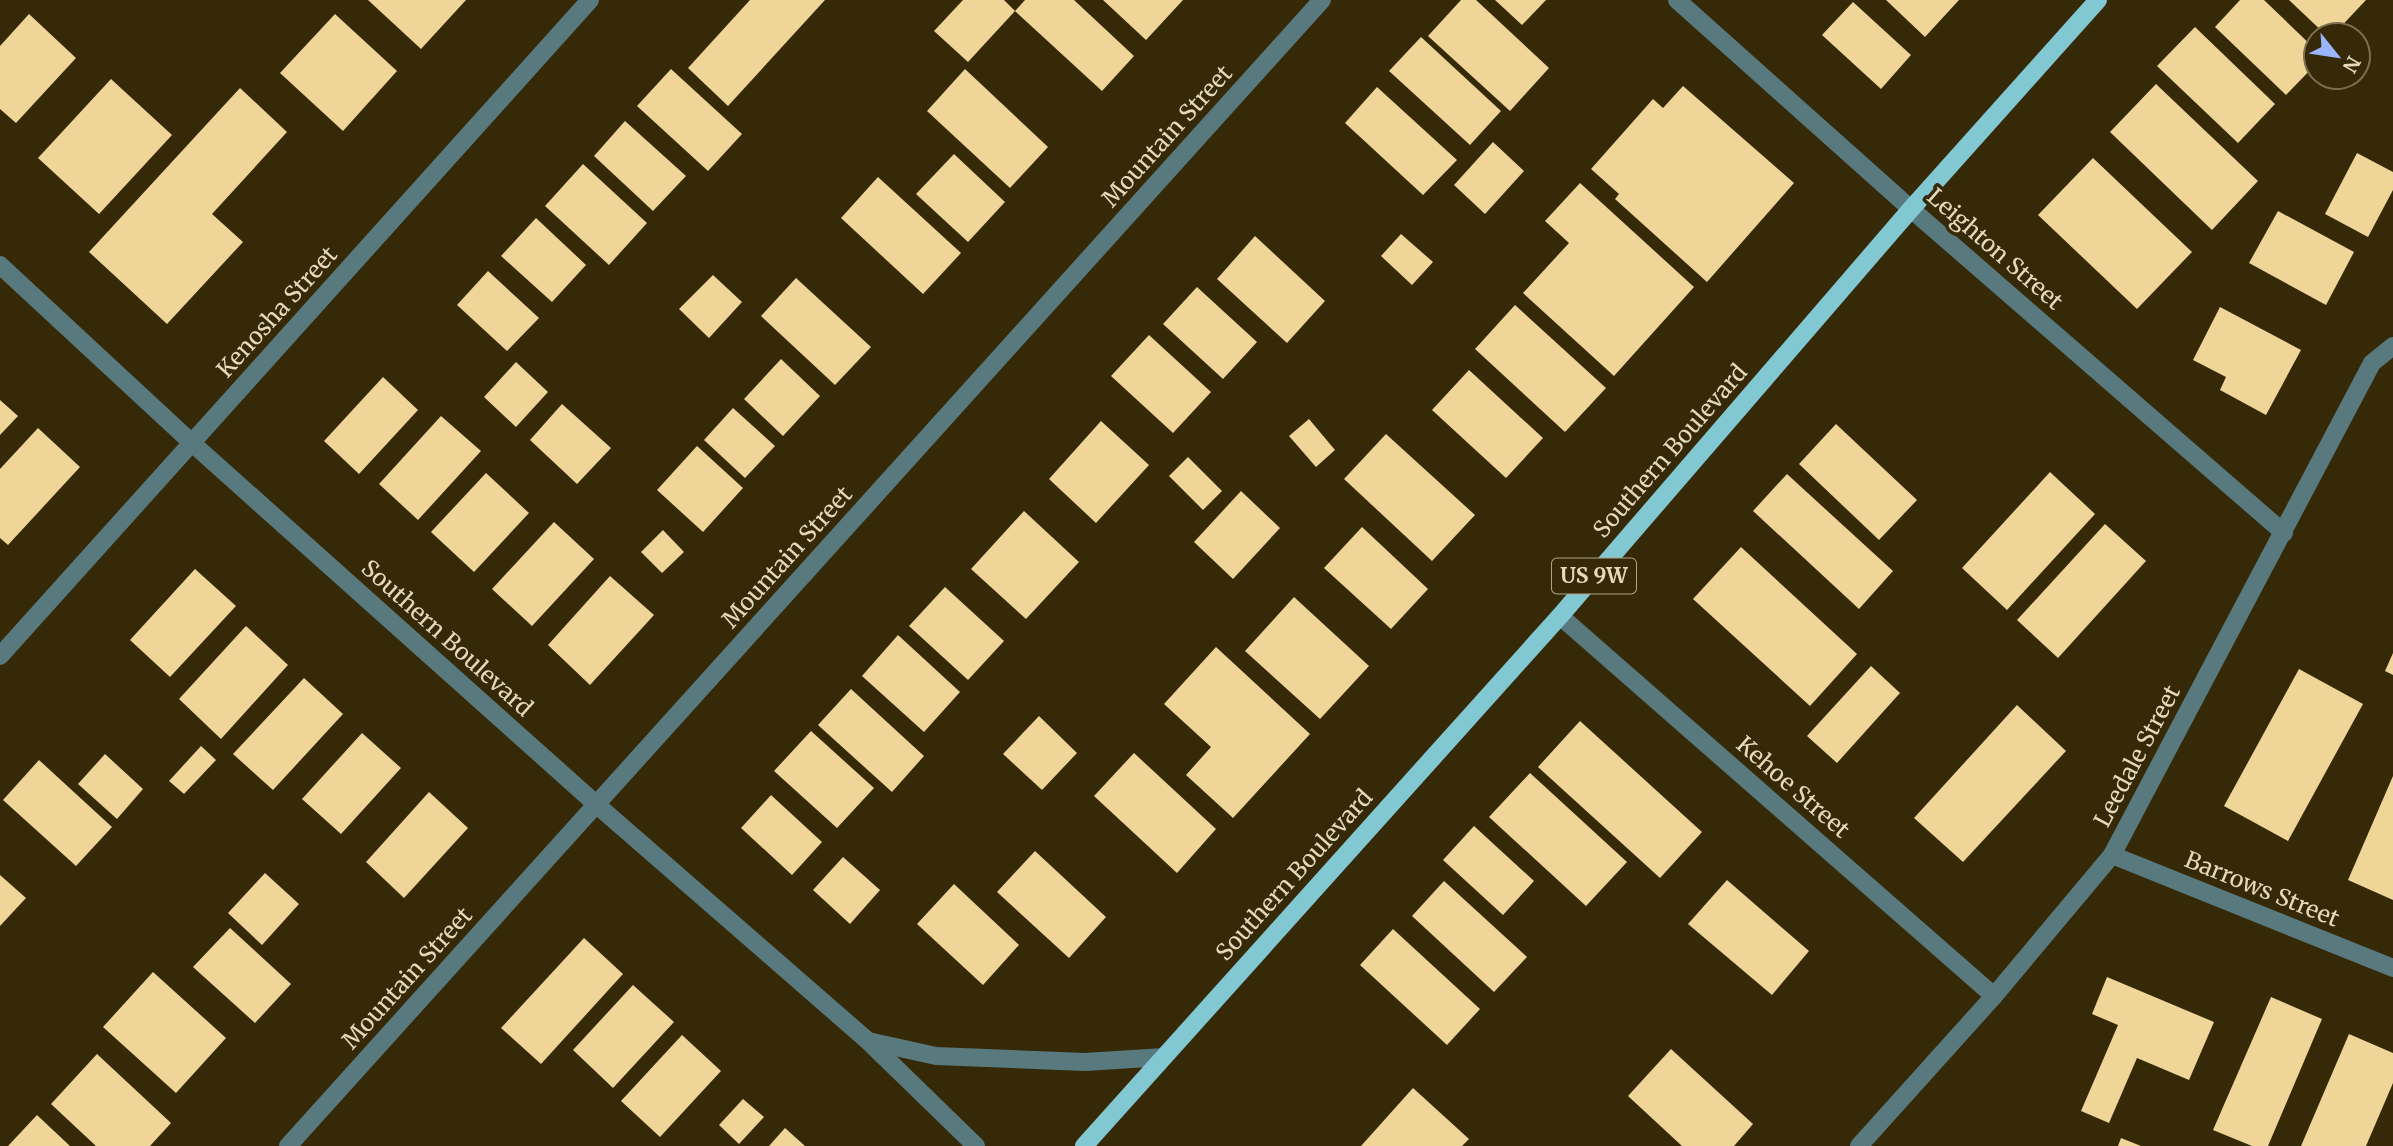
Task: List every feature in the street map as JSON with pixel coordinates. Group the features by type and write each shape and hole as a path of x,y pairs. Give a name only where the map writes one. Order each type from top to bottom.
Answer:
{"main road":[{"name":"Southern Boulevard","path":"1084,1146 1560,616 1911,209 2098,0"}],"street":[{"name":"Kenosha Street","path":"0,656 590,0"},
{"name":"Mountain Street","path":"288,1146 1322,0"},
{"name":"Leighton Street","path":"1677,0 1911,209 2284,533"},
{"name":"Southern Boulevard","path":"0,265 192,443 597,805 868,1041 976,1146"},
{"name":"Leedale Street","path":"1859,1146 1994,996 2112,855 2372,363 2393,346"},
{"name":"Kehoe Street","path":"1560,616 1994,996"},
{"name":"Barrows Street","path":"2112,855 2393,968"},
{"name":"Southern Boulevard","path":"868,1041 936,1056 1085,1062 1164,1057"}],"building":[{"path":"368,0 466,0 421,49"},
{"path":"750,0 825,0 728,106 688,68"},
{"path":"963,0 1004,0 1015,11 968,62 934,31"},
{"path":"1025,0 1074,0 1134,56 1102,91 1015,11"},
{"path":"1103,0 1183,0 1146,40"},
{"path":"1461,0 1476,0 1549,68 1510,111 1428,36"},
{"path":"1495,0 1546,0 1522,25"},
{"path":"1886,0 1959,0 1925,37"},
{"path":"2240,0 2264,0 2302,37 2302,78 2286,95 2215,27"},
{"path":"2289,0 2366,0 2346,21 2311,21"},
{"path":"1853,2 1911,55 1881,89 1822,35"},
{"path":"29,14 76,58 16,123 0,109 0,46"},
{"path":"335,14 397,71 343,131 280,73"},
{"path":"2195,27 2275,104 2238,143 2157,66"},
{"path":"1421,37 1501,111 1470,145 1389,71"},
{"path":"671,69 742,134 708,171 637,106"},
{"path":"965,69 1048,147 1010,188 927,111"},
{"path":"111,79 172,135 99,214 38,158"},
{"path":"2156,84 2258,181 2212,230 2110,132"},
{"path":"1683,86 1794,183 1707,282 1615,199 1619,194 1591,169 1653,99 1663,108"},
{"path":"1377,87 1457,160 1423,195 1345,123"},
{"path":"240,88 287,132 212,214 243,242 167,324 89,252"},
{"path":"625,121 686,176 653,211 594,156"},
{"path":"1493,142 1524,171 1485,214 1454,185"},
{"path":"2357,153 2393,172 2393,190 2368,237 2325,214"},
{"path":"954,154 1005,202 968,242 916,194"},
{"path":"2093,158 2192,252 2137,309 2038,215"},
{"path":"583,164 647,223 609,265 545,206"},
{"path":"878,177 961,253 923,294 841,218"},
{"path":"1580,183 1694,287 1614,376 1523,293 1569,243 1545,221"},
{"path":"2278,211 2354,252 2326,305 2249,263"},
{"path":"536,218 586,265 552,302 501,256"},
{"path":"1401,234 1433,262 1412,285 1381,256"},
{"path":"1255,236 1325,301 1287,343 1217,279"},
{"path":"488,271 539,318 507,351 457,305"},
{"path":"713,275 742,302 709,338 679,309"},
{"path":"796,278 871,347 835,385 761,316"},
{"path":"1197,287 1257,342 1223,379 1163,324"},
{"path":"1515,305 1606,388 1565,432 1475,349"},
{"path":"2220,307 2301,350 2266,415 2220,390 2226,377 2193,360"},
{"path":"1149,335 1211,392 1173,433 1111,376"},
{"path":"781,359 820,396 783,436 744,399"},
{"path":"516,362 548,392 516,427 484,397"},
{"path":"1469,370 1543,438 1506,478 1432,410"},
{"path":"383,377 418,410 359,474 324,441"},
{"path":"0,400 18,416 0,435"},
{"path":"562,404 611,448 577,484 530,440"},
{"path":"733,408 775,446 745,478 704,440"},
{"path":"441,416 481,451 418,520 379,484"},
{"path":"1309,419 1335,450 1316,467 1289,436"},
{"path":"1101,421 1149,465 1096,523 1049,479"},
{"path":"1836,424 1917,500 1879,540 1799,464"},
{"path":"38,428 80,467 8,545 0,538 0,469"},
{"path":"1386,434 1475,515 1432,561 1344,479"},
{"path":"697,446 743,488 703,532 657,490"},
{"path":"1188,457 1222,491 1203,510 1169,476"},
{"path":"2050,472 2095,514 2007,610 1962,568"},
{"path":"486,473 529,513 474,572 431,532"},
{"path":"1787,474 1893,571 1859,609 1753,511"},
{"path":"1241,491 1280,528 1233,579 1194,542"},
{"path":"1024,511 1079,562 1026,619 971,569"},
{"path":"554,522 594,559 532,626 492,589"},
{"path":"2105,524 2146,561 2058,658 2017,620"},
{"path":"1362,527 1428,589 1391,629 1324,568"},
{"path":"663,530 684,552 662,573 641,552"},
{"path":"1741,547 1857,654 1810,706 1693,599"},
{"path":"195,569 236,606 170,677 130,640"},
{"path":"610,576 654,615 590,685 548,645"},
{"path":"945,587 1004,641 968,680 909,626"},
{"path":"1294,597 1369,666 1320,719 1245,651"},
{"path":"246,626 288,665 221,739 179,699"},
{"path":"898,635 960,692 924,732 862,676"},
{"path":"1216,647 1310,734 1233,818 1186,775 1211,747 1164,704"},
{"path":"2393,653 2393,675 2385,671"},
{"path":"1871,666 1900,693 1837,763 1807,736"},
{"path":"2299,669 2363,704 2288,841 2224,806"},
{"path":"304,678 343,714 273,790 233,754"},
{"path":"851,689 924,756 892,792 818,725"},
{"path":"2017,705 2066,751 1963,862 1914,818"},
{"path":"1039,716 1077,753 1042,790 1003,754"},
{"path":"1580,721 1702,832 1660,878 1538,767"},
{"path":"811,731 874,788 837,828 774,771"},
{"path":"362,733 401,768 341,834 302,799"},
{"path":"201,746 216,760 184,794 169,781"},
{"path":"1134,753 1216,829 1177,873 1094,796"},
{"path":"105,754 143,789 117,819 78,784"},
{"path":"39,760 112,827 76,866 3,800"},
{"path":"1530,773 1627,862 1586,906 1489,817"},
{"path":"2393,776 2393,900 2348,880"},
{"path":"429,792 468,828 404,898 366,862"},
{"path":"771,795 822,842 792,875 741,828"},
{"path":"1474,826 1534,881 1503,915 1443,860"},
{"path":"1035,851 1106,917 1069,958 997,892"},
{"path":"843,857 880,890 850,924 813,890"},
{"path":"265,873 299,904 262,945 228,913"},
{"path":"0,875 26,898 0,926"},
{"path":"1727,880 1809,951 1772,995 1688,924"},
{"path":"1444,881 1527,957 1494,992 1412,916"},
{"path":"954,884 1019,945 983,985 917,924"},
{"path":"230,928 291,984 255,1023 193,967"},
{"path":"1393,929 1480,1009 1447,1045 1360,965"},
{"path":"584,938 623,974 541,1064 501,1028"},
{"path":"153,972 226,1038 176,1093 103,1027"},
{"path":"2107,977 2214,1022 2189,1080 2137,1058 2109,1123 2081,1111 2118,1025 2092,1014"},
{"path":"633,985 674,1022 613,1088 573,1050"},
{"path":"2271,997 2322,1019 2268,1146 2252,1146 2213,1130"},
{"path":"2349,1034 2393,1053 2393,1083 2366,1146 2301,1146"},
{"path":"682,1035 721,1071 660,1137 621,1101"},
{"path":"1671,1049 1753,1124 1734,1146 1682,1146 1628,1096"},
{"path":"97,1054 171,1123 150,1146 96,1146 51,1104"},
{"path":"1413,1088 1469,1139 1462,1146 1361,1146"},
{"path":"743,1099 764,1117 739,1144 719,1125"},
{"path":"37,1115 70,1146 8,1146"},
{"path":"785,1128 805,1146 769,1146"},
{"path":"2121,1138 2141,1146 2118,1146"}]}
